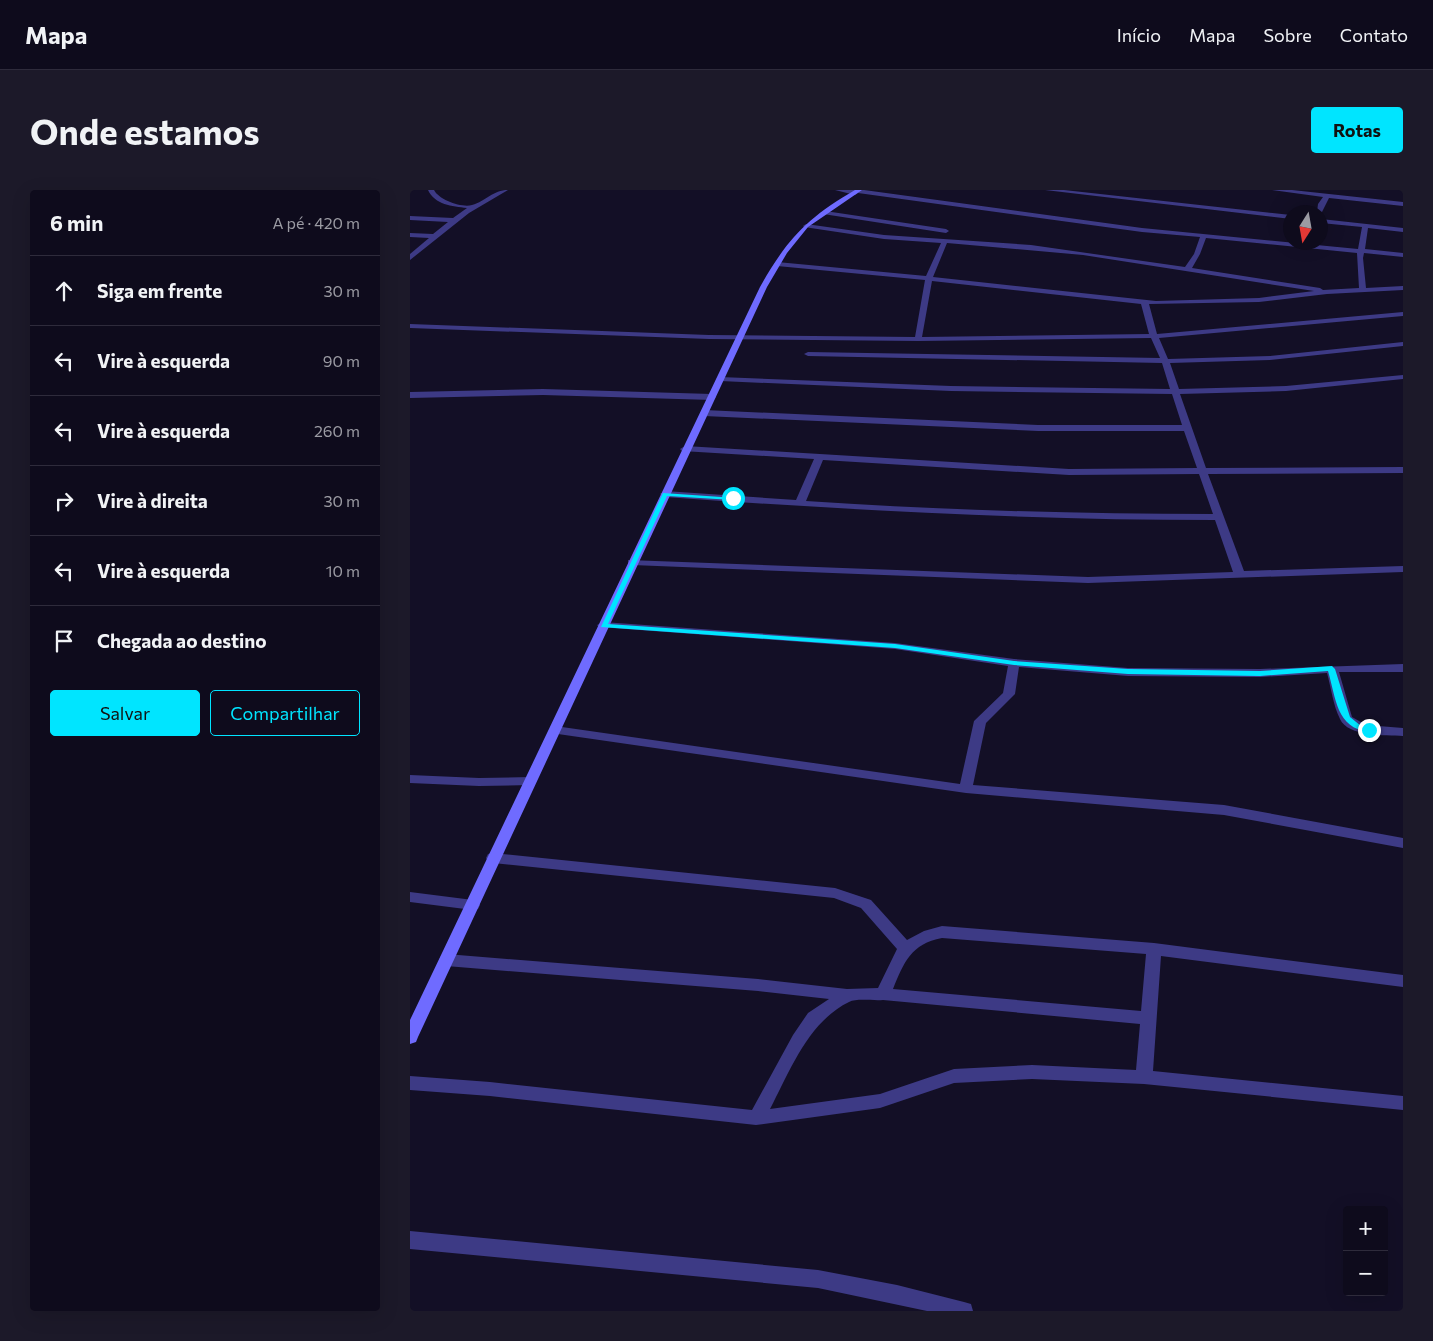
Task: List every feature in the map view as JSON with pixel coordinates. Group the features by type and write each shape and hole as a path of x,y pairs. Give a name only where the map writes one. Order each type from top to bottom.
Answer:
{"street":[{"path":"430,190 431,194 440,200 470,208"},
{"path":"410,258 452,220 470,208 505,190"},
{"path":"838,190 858,191 1203,237 1403,255"},
{"path":"1048,190 1283,216"},
{"path":"1279,190 1402,202"},
{"path":"410,1037 685,449 777,264 806,226 858,191"},
{"path":"1322,205 1328,196"},
{"path":"825,213 946,230"},
{"path":"410,218 452,220"},
{"path":"1328,222 1403,230"},
{"path":"806,226 884,237 1031,247 1083,253 1289,284 1327,292"},
{"path":"1363,290 1360,269 1365,226"},
{"path":"410,236 434,236"},
{"path":"1187,270 1197,254 1203,237"},
{"path":"918,339 929,278 944,241"},
{"path":"777,264 929,278 1145,302 1190,304 1259,300 1327,292 1403,288"},
{"path":"1145,302 1146,317 1165,361 1186,428 1240,576"},
{"path":"410,326 739,338 918,339 1155,336 1403,314"},
{"path":"808,354 1165,361 1270,358 1403,344"},
{"path":"720,379 910,388 1176,392 1301,389 1403,377"},
{"path":"410,395 543,392 712,397"},
{"path":"704,413 1038,428 1186,428"},
{"path":"685,449 1069,472 1145,474 1201,471 1403,470"},
{"path":"800,503 820,457"},
{"path":"665,494 864,508 1129,517 1219,517"},
{"path":"632,562 1088,580 1403,569"},
{"path":"603,625 895,646 1014,663 1128,672 1260,673 1403,668"},
{"path":"966,789 976,732 980,721 1009,694 1014,663"},
{"path":"1332,669 1346,719 1351,724 1359,728 1403,732"},
{"path":"555,730 966,789 1224,810 1403,843"},
{"path":"410,779 478,782 531,781"},
{"path":"494,858 835,893 866,904 905,948"},
{"path":"410,897 473,905"},
{"path":"883,994 905,948 923,934 942,932 1154,949 1403,982"},
{"path":"1144,1077 1154,949"},
{"path":"446,960 748,984 847,995 883,994 1149,1018"},
{"path":"756,1118 799,1040 814,1018 847,995"},
{"path":"410,1083 509,1091 756,1118 880,1101 954,1076 1032,1072 1144,1077 1403,1103"},
{"path":"410,1240 818,1279 897,1294 964,1311"}],"route":[{"path":"733,498 665,494 603,625 895,646 1014,663 1128,672 1260,673 1332,669 1346,719 1359,728 1369,730"}]}
